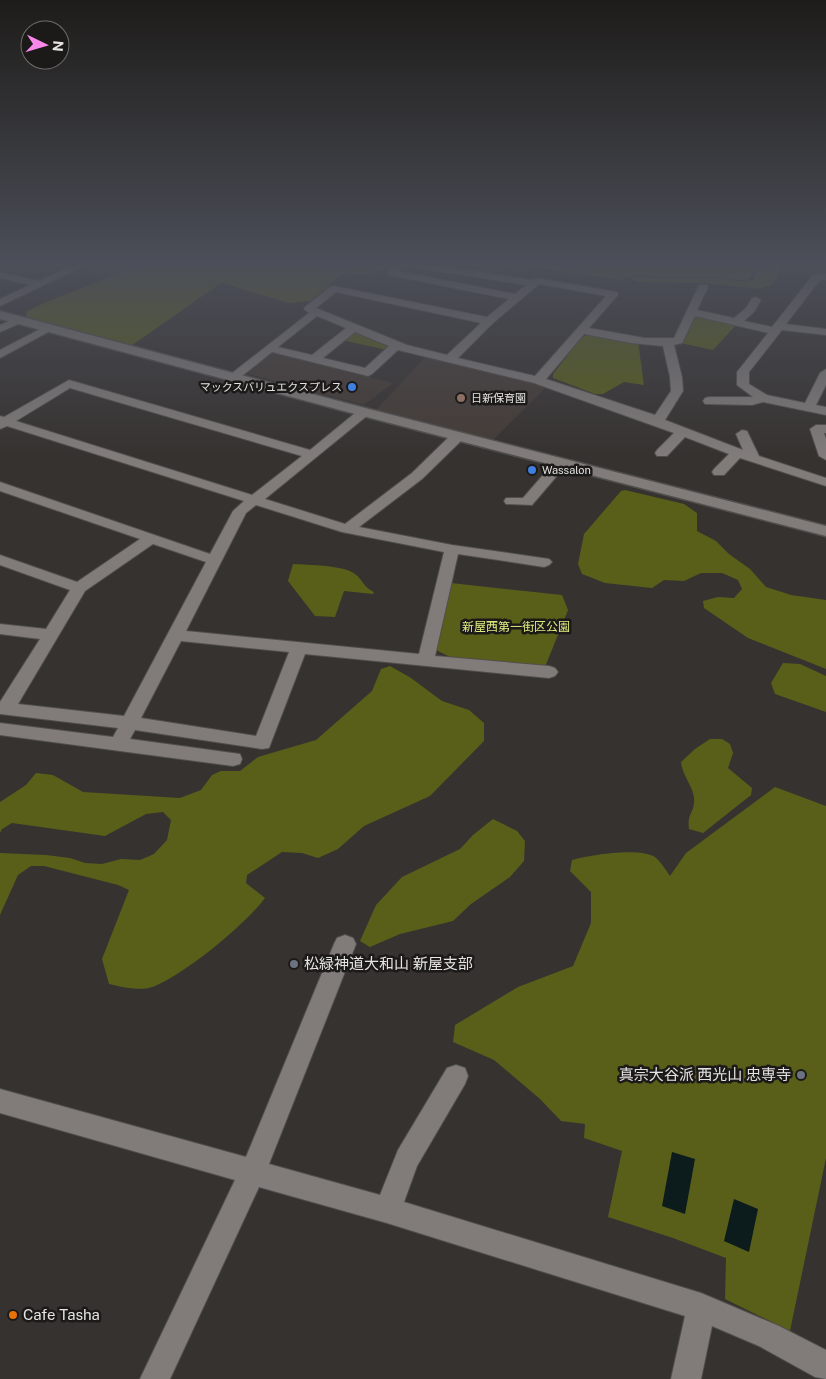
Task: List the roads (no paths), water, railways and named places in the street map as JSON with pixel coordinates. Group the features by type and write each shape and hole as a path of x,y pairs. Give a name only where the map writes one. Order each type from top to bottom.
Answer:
{"street":[{"path":"42,326 364,412 826,531"},
{"path":"233,377 297,326"},
{"path":"350,326 396,346 538,380 655,421 737,453 825,479"},
{"path":"450,359 484,326"},
{"path":"538,380 585,326"},
{"path":"582,330 668,343 678,341 685,326"},
{"path":"766,326 826,332"},
{"path":"0,355 48,328"},
{"path":"314,359 354,328"},
{"path":"778,328 743,372 743,385 763,398 826,411"},
{"path":"655,421 660,418 676,392 676,377 668,343"},
{"path":"269,348 368,372 396,346"},
{"path":"810,407 826,373"},
{"path":"2,422 69,384 312,455"},
{"path":"709,401 752,401 763,398"},
{"path":"118,745 240,511 346,429 364,412"},
{"path":"2,422 347,529 544,562"},
{"path":"826,429 816,429 826,456"},
{"path":"662,453 682,432"},
{"path":"742,434 752,458"},
{"path":"347,529 416,476 458,436"},
{"path":"719,472 737,453"},
{"path":"510,501 527,502 561,463"},
{"path":"0,486 214,560"},
{"path":"151,538 79,588 3,708 130,723 262,743 299,648"},
{"path":"426,660 452,548"},
{"path":"0,560 79,588"},
{"path":"0,629 51,635"},
{"path":"176,635 549,672"},
{"path":"0,729 233,759"},
{"path":"155,1379 253,1171 345,944"},
{"path":"387,1210 407,1159 456,1076"},
{"path":"0,1101 387,1210 700,1307 769,1336 826,1366"},
{"path":"686,1379 700,1307"}],"place":[{"name":"マックスバリュエクスプレス","path":"352,387"},
{"name":"日新保育園","path":"461,398"},
{"name":"Wassalon","path":"532,470"},
{"name":"松緑神道大和山 新屋支部","path":"294,964"},
{"name":"真宗大谷派 西光山 忠専寺","path":"801,1075"},
{"name":"Cafe Tasha","path":"13,1315"}],"park label":[{"name":"新屋西第一街区公園","path":"516,627"}]}
